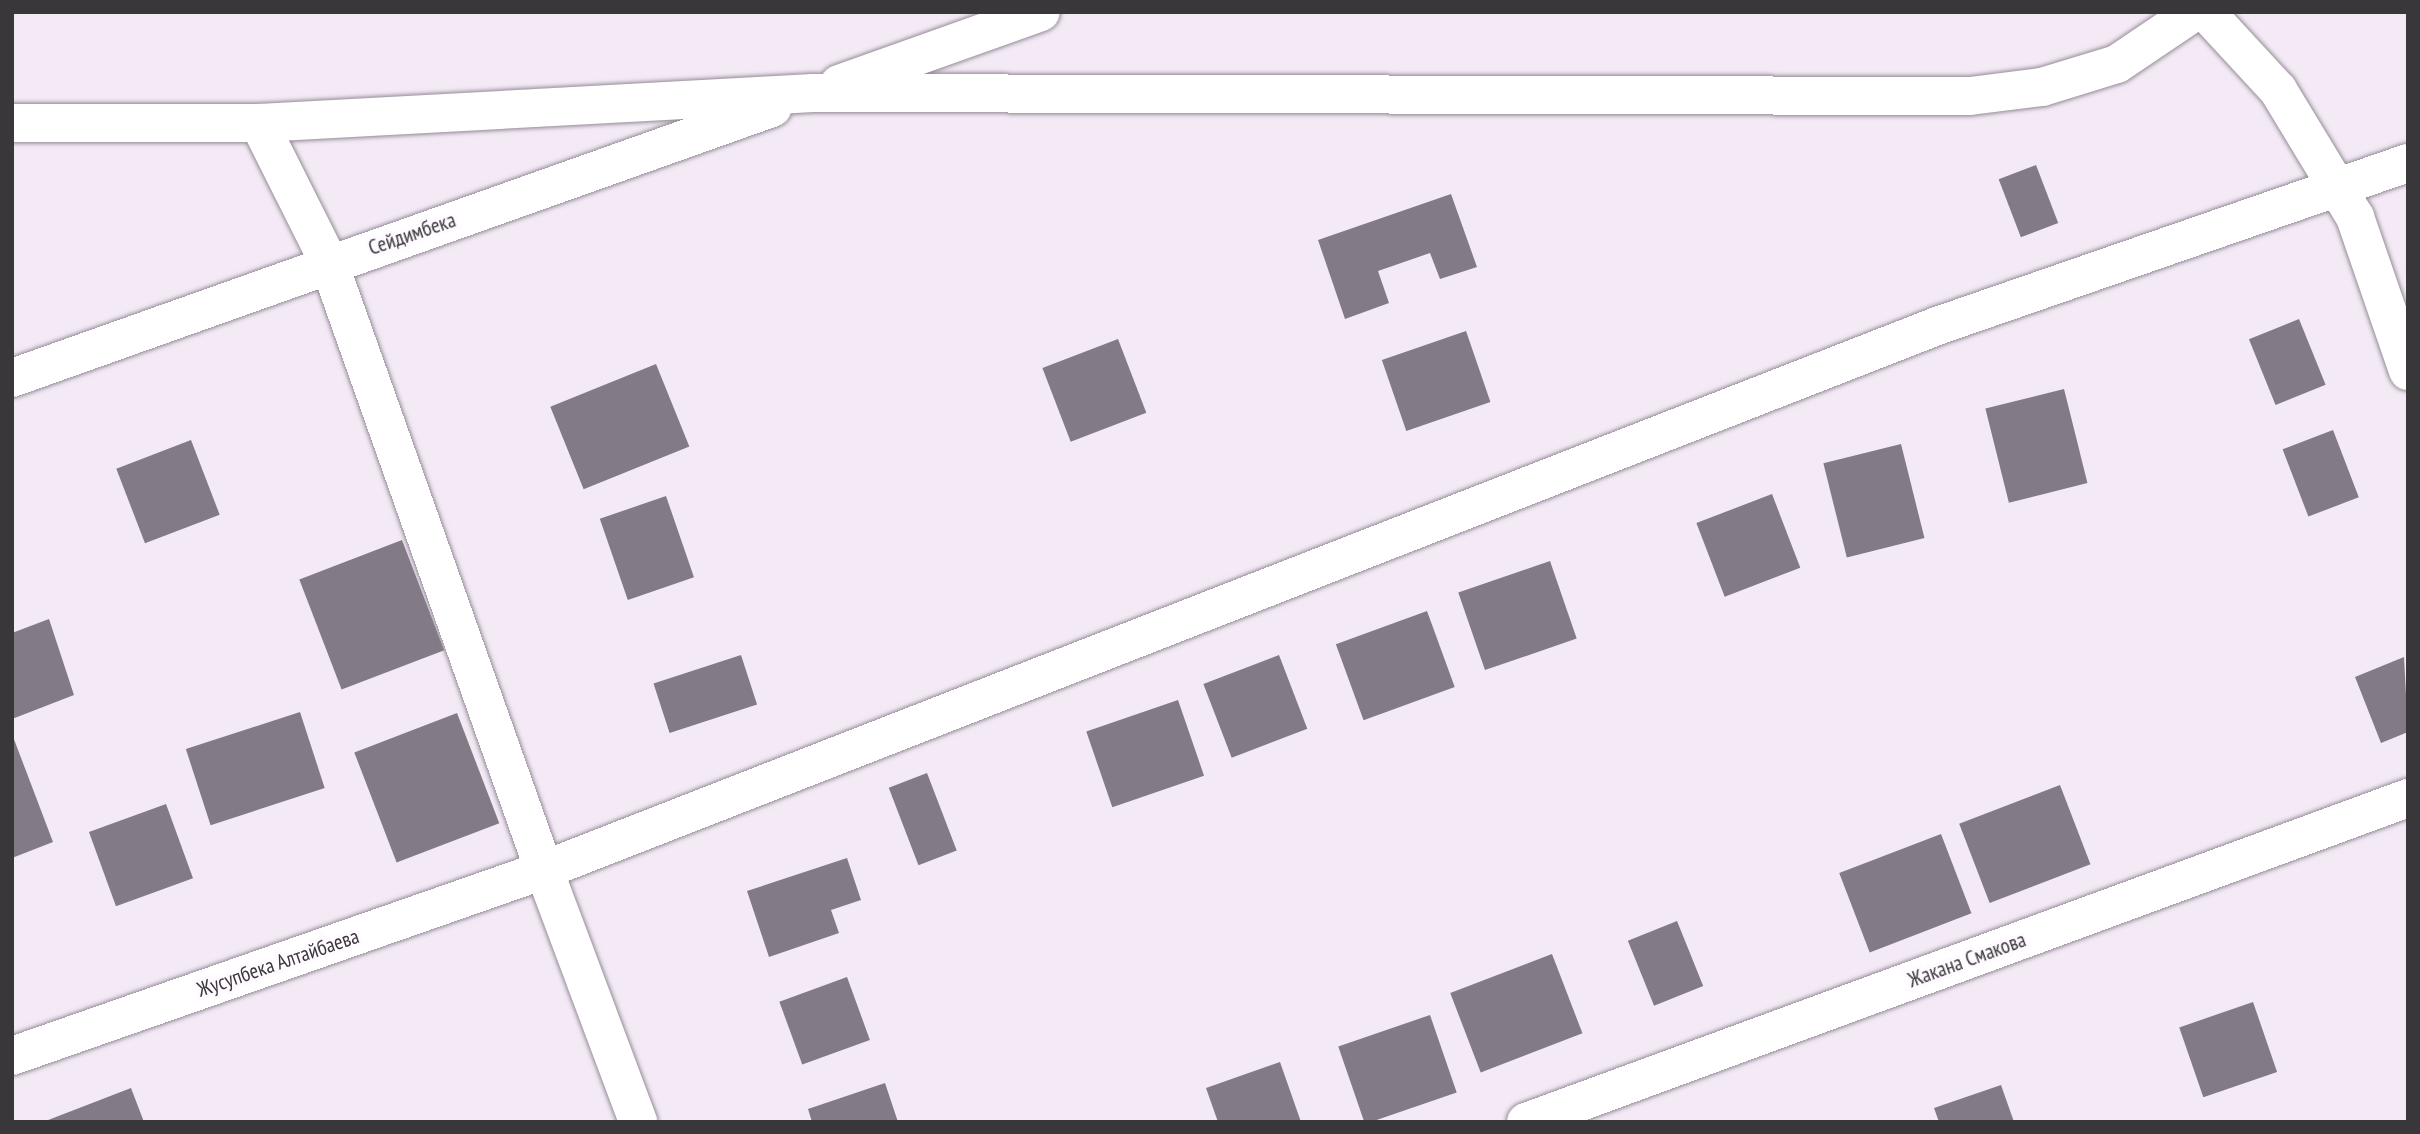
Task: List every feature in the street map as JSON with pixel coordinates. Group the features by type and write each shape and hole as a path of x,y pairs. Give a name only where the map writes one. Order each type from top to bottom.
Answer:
{"street":[{"name":"Сейдимбека","path":"12,378 329,263 1041,12"},
{"path":"12,123 259,123 813,93 1970,96 2042,87 2117,64 2194,12"},
{"path":"2206,12 2278,90 2355,217 2408,371"},
{"path":"259,123 329,263 544,870 638,1122"},
{"name":"Жусупбека Алтайбаева","path":"12,1056 544,870 1937,326 2408,163"},
{"name":"Жакана Смакова","path":"1526,1122 2408,798"}],"building":[{"path":"2036,165 2058,223 2021,237 1999,179"},
{"path":"1451,194 1477,267 1440,279 1430,253 1378,271 1389,303 1345,319 1318,240"},
{"path":"2299,319 2326,385 2276,405 2249,339"},
{"path":"1466,331 1490,402 1406,431 1382,360"},
{"path":"1118,339 1146,413 1071,442 1042,368"},
{"path":"656,364 689,447 584,489 550,407"},
{"path":"2064,389 2087,483 2009,503 1985,409"},
{"path":"2333,430 2359,497 2308,517 2283,449"},
{"path":"191,440 220,515 145,543 116,469"},
{"path":"1901,444 1924,538 1847,557 1823,463"},
{"path":"1772,494 1800,568 1725,597 1696,523"},
{"path":"666,496 694,577 628,600 600,519"},
{"path":"402,540 444,650 342,690 299,579"},
{"path":"1550,561 1577,639 1485,670 1458,593"},
{"path":"1427,611 1455,687 1364,720 1336,644"},
{"path":"49,619 74,695 12,719 12,633"},
{"path":"741,655 757,704 670,733 654,683"},
{"path":"1279,655 1307,729 1232,758 1203,684"},
{"path":"2404,657 2408,732 2381,743 2355,677"},
{"path":"1178,700 1204,776 1112,807 1086,732"},
{"path":"300,712 325,788 211,825 186,749"},
{"path":"457,713 499,823 397,863 354,752"},
{"path":"12,734 53,842 12,858"},
{"path":"927,773 957,850 918,865 889,788"},
{"path":"2060,785 2090,864 1990,903 1959,824"},
{"path":"166,804 193,878 116,906 89,832"},
{"path":"1941,834 1971,913 1870,952 1839,873"},
{"path":"847,858 861,900 831,910 839,933 769,957 747,891"},
{"path":"1677,921 1703,986 1654,1006 1628,941"},
{"path":"1552,954 1582,1033 1481,1072 1450,993"},
{"path":"847,977 870,1040 802,1065 779,1002"},
{"path":"2253,1002 2277,1072 2203,1097 2179,1027"},
{"path":"1430,1015 1457,1093 1364,1122 1338,1047"},
{"path":"1280,1062 1301,1122 1218,1122 1206,1088"},
{"path":"885,1083 898,1122 812,1122 808,1109"},
{"path":"2001,1085 2014,1122 1939,1122 1934,1108"},
{"path":"131,1088 144,1122 43,1122"}]}
